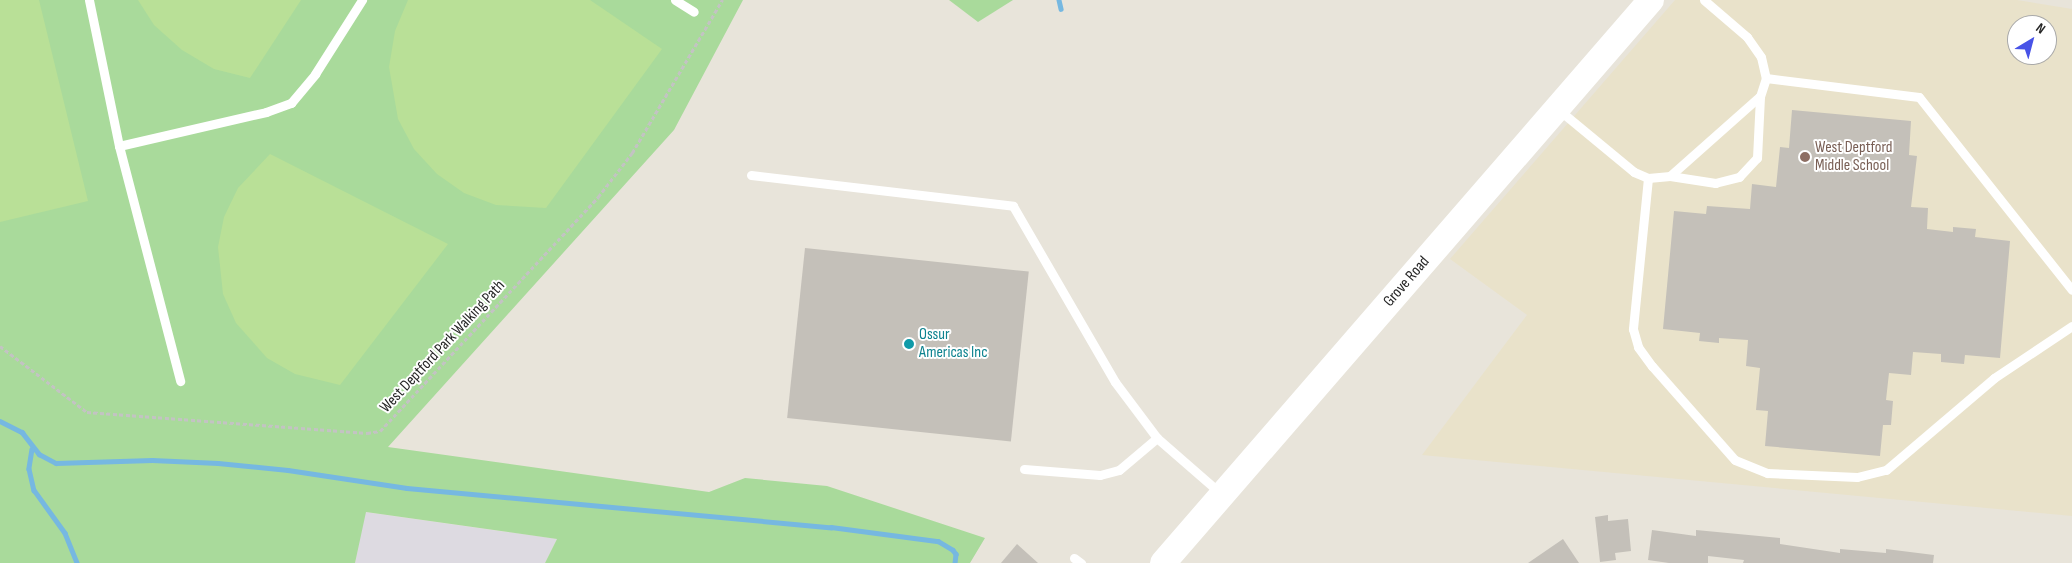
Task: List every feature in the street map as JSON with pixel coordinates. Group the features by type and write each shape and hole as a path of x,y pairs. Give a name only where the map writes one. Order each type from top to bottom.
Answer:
{"main road":[{"name":"Grove Road","path":"1163,563 1651,0"}],"lane":[{"path":"89,0 119,146 180,381"},
{"path":"119,146 266,112 291,102 315,74 362,0"},
{"path":"676,0 694,12"},
{"path":"1557,109 1634,172 1648,178 1670,176 1715,183 1739,177 1757,158 1760,96 1766,78 1761,57 1747,37 1704,0"},
{"path":"1766,78 1919,97 2072,290"},
{"path":"1670,176 1760,96"},
{"path":"751,175 1013,206 1115,382 1157,438 1222,494"},
{"path":"1648,178 1633,329 1638,347 1735,460 1768,473 1857,478 1886,470 1994,378 2072,326"},
{"path":"1024,468 1100,475 1119,470 1157,438"}],"path":[{"name":"West Deptford Park Walking Path","path":"0,346 87,412 367,433 380,431 598,197 632,153 722,0"}],"shaded area":[{"name":"West Deptford Middle School","path":"1675,0 2017,0 2072,9 2072,516 1422,455 1527,315 1450,259"},
{"path":"365,512 557,539 545,563 355,563"}],"green space":[{"path":"0,0 743,0 674,130 388,447 709,492 745,478 827,486 985,538 970,563 545,563 557,539 366,512 355,563 0,563"},
{"path":"0,0 39,0 88,201 0,222"},
{"path":"138,0 301,0 250,78 214,69 182,50 154,25"},
{"path":"408,0 590,0 662,49 546,208 496,205 464,193 437,174 414,149 398,119 389,67 395,31"},
{"path":"949,0 1013,0 978,22"},
{"path":"270,154 448,244 340,385 295,374 267,358 236,323 223,294 218,247 224,217 238,188"}],"building":[{"name":"West Deptford Middle School","path":"1792,110 1911,121 1909,155 1917,156 1911,207 1928,208 1927,229 1953,232 1953,227 1976,229 1975,237 2010,241 2000,358 1965,355 1964,364 1941,362 1941,354 1913,352 1911,375 1889,373 1886,400 1893,401 1891,425 1883,425 1880,456 1765,446 1768,411 1756,410 1760,368 1746,366 1748,340 1719,338 1719,343 1699,341 1700,333 1663,329 1674,211 1706,214 1707,206 1750,209 1752,184 1776,187 1780,147 1789,148"},
{"name":"Ossur Americas Inc","path":"805,248 1029,272 1011,442 787,418"},
{"path":"1608,515 1608,521 1628,519 1631,551 1615,553 1616,560 1600,562 1595,517"},
{"path":"1652,530 1696,536 1696,530 1780,538 1780,544 1840,553 1840,549 1886,553 1886,549 1934,555 1933,563 1743,563 1744,560 1708,556 1708,563 1669,563 1648,560"},
{"path":"1563,539 1579,563 1528,563"},
{"path":"1017,544 1038,563 1001,563"}],"waterway":[{"path":"1059,0 1061,9"},
{"path":"0,421 22,432 39,454 56,463 152,460 218,463 288,470 407,488 831,527 938,541 953,550 956,554 955,563"},
{"path":"32,449 29,469 34,490 65,533 77,563"}],"place":[{"name":"West Deptford Middle School","path":"1805,157"},
{"name":"Ossur Americas Inc","path":"909,344"}]}
